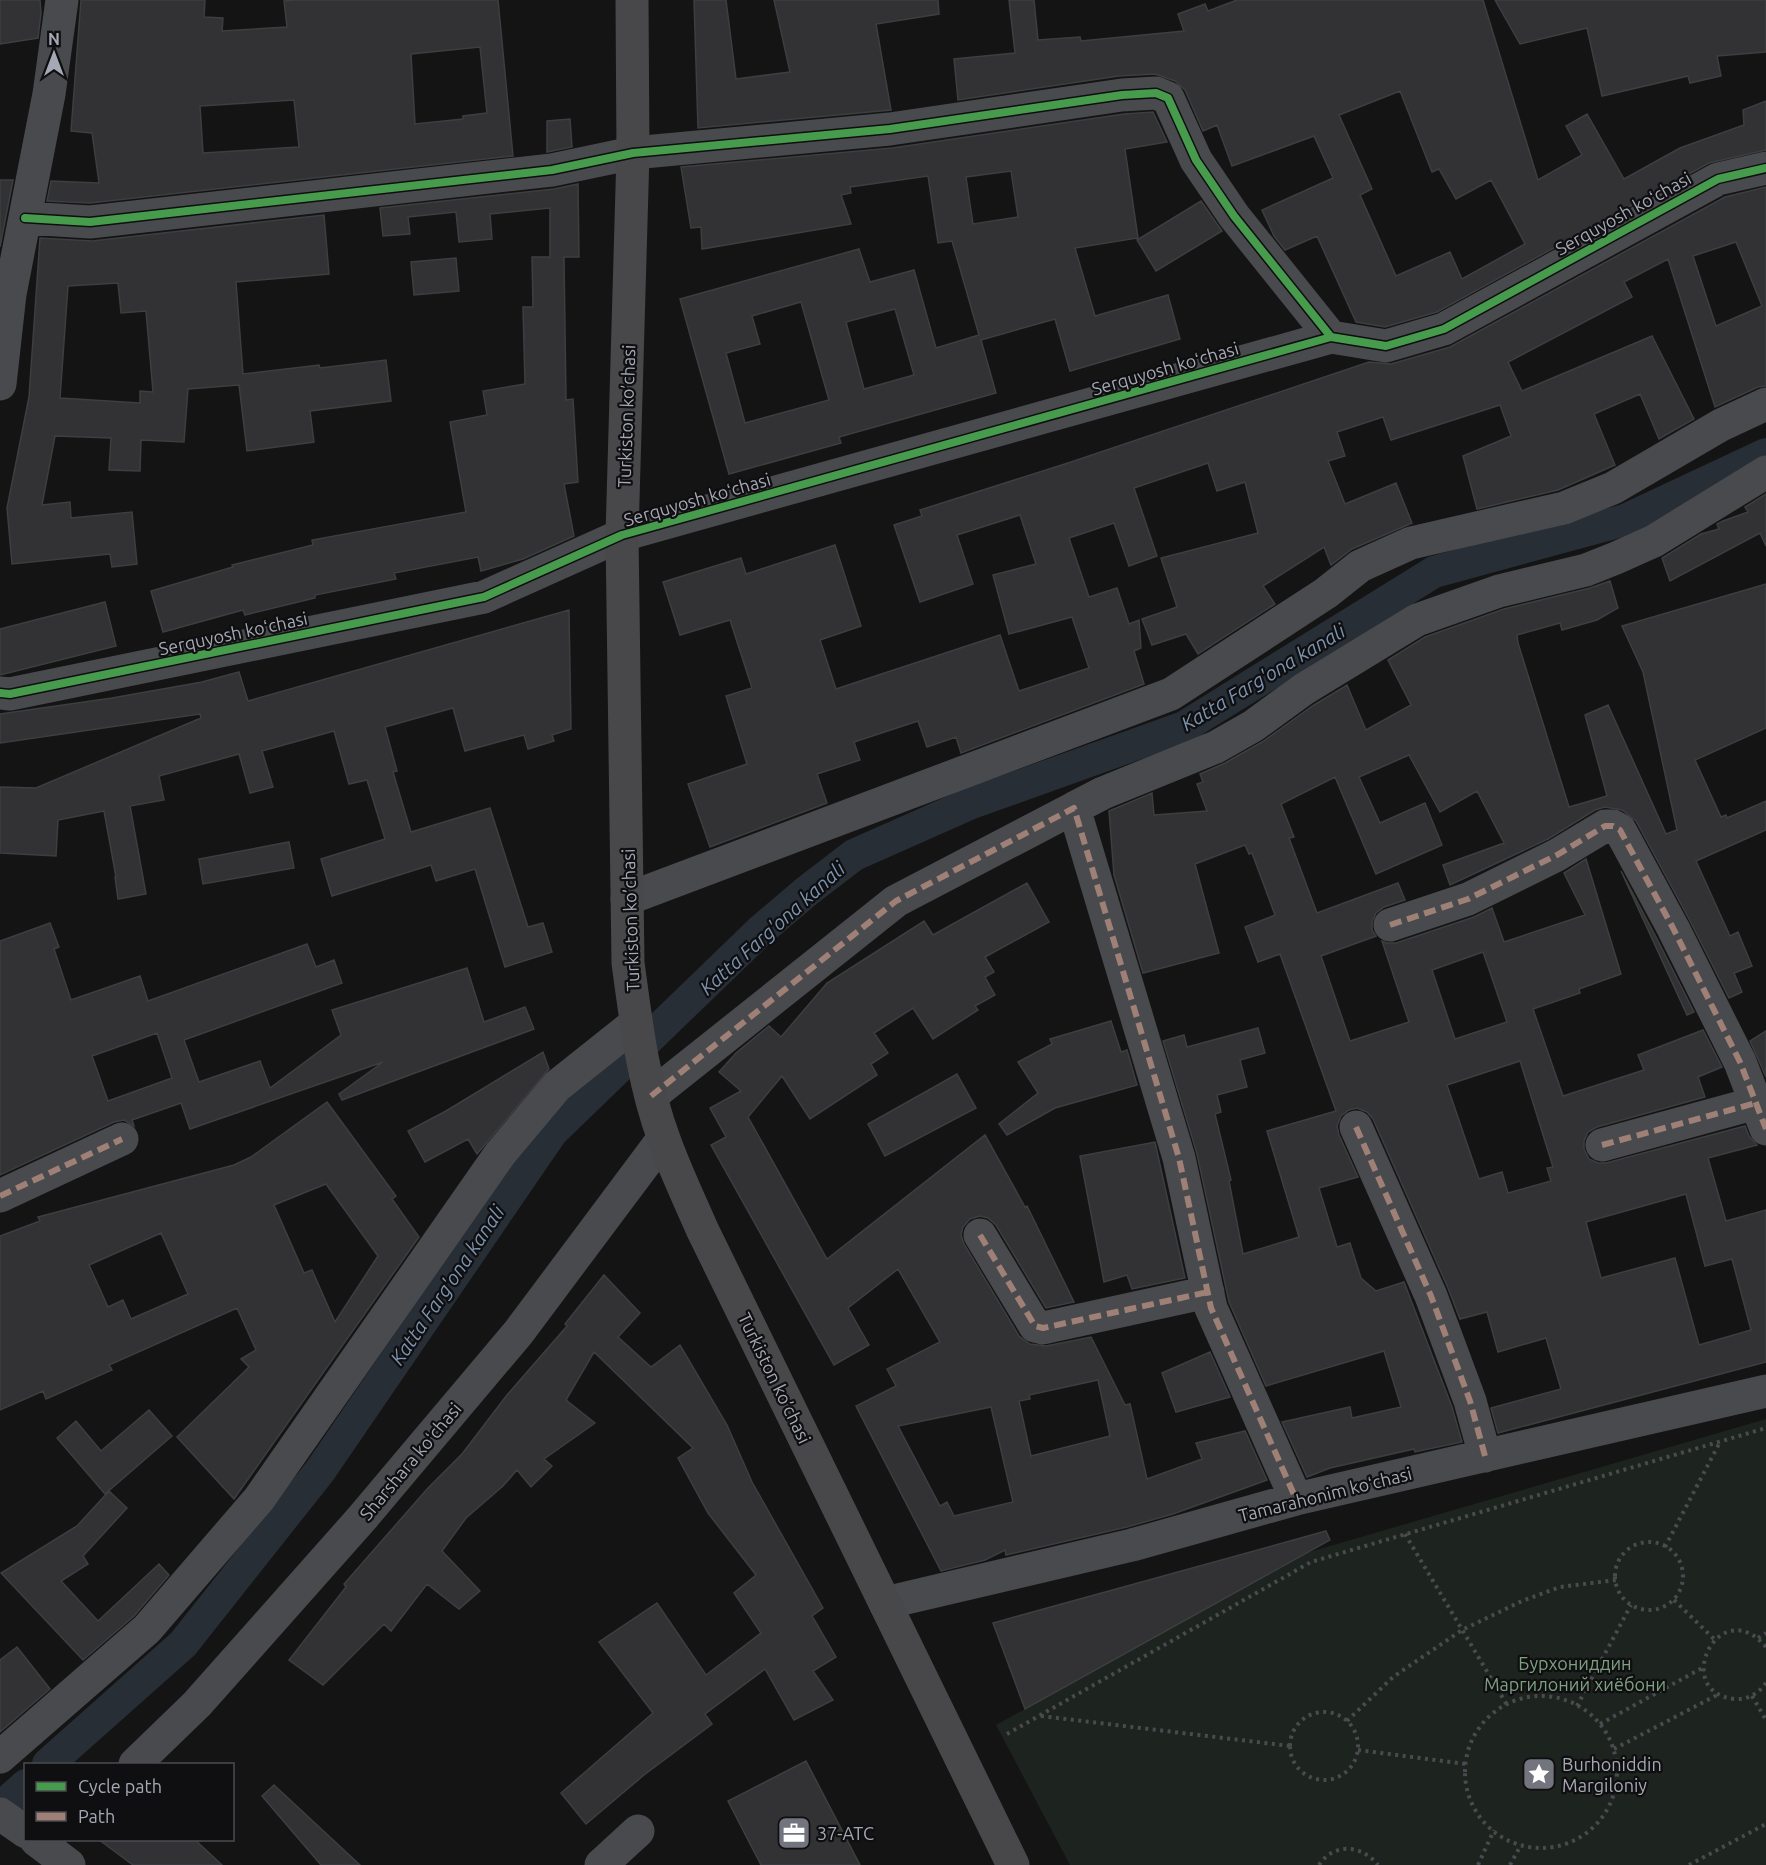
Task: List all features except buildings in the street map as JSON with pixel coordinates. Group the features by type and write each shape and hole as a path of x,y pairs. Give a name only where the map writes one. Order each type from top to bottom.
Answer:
{"main road":[{"name":"Turkiston ko’chasi","path":"632,0 633,153 622,536 628,963 636,1023 651,1096 663,1139 702,1229 1013,1865"}],"street":[{"path":"0,384 10,294 49,94 62,0"},
{"path":"25,218 90,222 552,170 633,153 890,129 1122,95 1156,93 1168,98 1196,160 1234,216 1331,338"},
{"name":"Serquyosh koʻchasi","path":"0,693 10,694 484,597 622,536 1331,338 1386,346 1444,329 1718,178 1766,168"},
{"path":"627,899 1171,694 1326,593 1360,566 1410,543 1564,508 1613,488 1721,425 1766,404"},
{"path":"651,1096 896,901 1103,793 1216,747 1253,726 1304,689 1417,620 1499,591 1586,570 1616,558 1654,541 1766,472"},
{"path":"1074,808 1179,1158 1211,1308 1296,1499"},
{"path":"1390,925 1468,899 1557,855 1605,826 1613,826 1620,830 1673,928 1740,1062 1761,1116 1602,1145"},
{"path":"0,1757 147,1629 259,1499 500,1154 557,1086 636,1023"},
{"path":"1356,1127 1431,1296 1470,1401 1485,1456"},
{"path":"0,1196 122,1139"},
{"name":"Sharshara koʻchasi","path":"136,1763 197,1704 363,1517 504,1351 663,1139"},
{"path":"980,1235 1035,1326 1043,1328 1208,1292"},
{"name":"Tamarahonim koʻchasi","path":"885,1603 1132,1545 1296,1499 1766,1391"},
{"path":"0,1814 24,1830"},
{"path":"601,1865 638,1831"}],"path":[{"path":"1007,1734 1311,1562 1766,1428"},
{"path":"1665,1547 1720,1441"},
{"path":"1405,1534 1507,1705"},
{"path":"1650,1542 1665,1547 1678,1558 1682,1568 1683,1579 1680,1591 1674,1600 1664,1607 1641,1610 1622,1597 1617,1587 1617,1566 1629,1549 1639,1544 1650,1542"},
{"path":"1347,1721 1393,1677 1462,1630 1522,1601 1560,1587 1616,1580"},
{"path":"1674,1600 1714,1640"},
{"path":"1577,1706 1631,1605"},
{"path":"1766,1647 1758,1638 1748,1633 1738,1631 1727,1633 1714,1640 1705,1654 1704,1667 1710,1686 1719,1694 1729,1698 1741,1699 1752,1696 1766,1683"},
{"path":"1758,1638 1766,1633"},
{"path":"1600,1724 1704,1667"},
{"path":"1614,1749 1719,1694"},
{"path":"1538,1696 1564,1699 1577,1706 1587,1710 1605,1729 1614,1749 1617,1777 1611,1802 1597,1824 1577,1839 1552,1847 1521,1845 1504,1838 1484,1823 1471,1802 1465,1778 1466,1764 1467,1754 1477,1731 1493,1713 1514,1701 1538,1696"},
{"path":"1752,1696 1766,1720"},
{"path":"1314,1714 1335,1714 1347,1721 1358,1738 1355,1761 1349,1770 1340,1777 1328,1780 1306,1775 1297,1767 1290,1746 1297,1726 1314,1714"},
{"path":"1040,1715 1290,1746"},
{"path":"1358,1750 1466,1764"},
{"path":"1689,1865 1766,1824"},
{"path":"1478,1865 1494,1830"},
{"path":"1510,1865 1521,1845"},
{"path":"1319,1865 1328,1855 1348,1848 1369,1855 1378,1865"}],"green space":[{"name":"Бурхониддин Маргилоний хиёбони","path":"1766,1419 1766,1865 1070,1865 996,1725 1306,1553"}],"waterway":[{"name":"Katta Farg'ona kanali","path":"49,1763 183,1644 320,1471 552,1132 760,931 854,855 969,804 1184,727 1434,572 1625,520 1766,454"},
{"name":"Katta Farg'ona kanali","path":"0,1808 24,1787"}],"marked path":[{"path":"651,1096 896,901 1074,808 1179,1158 1211,1308 1296,1499"},
{"path":"1390,925 1468,899 1557,855 1605,826 1613,826 1620,830 1673,928 1740,1062 1766,1129"},
{"path":"1602,1145 1756,1103"},
{"path":"1356,1127 1431,1296 1470,1401 1485,1456"},
{"path":"0,1196 122,1139"},
{"path":"980,1235 1035,1326 1043,1328 1208,1292"}],"cycle path":[{"path":"25,218 90,222 552,170 633,153 890,129 1122,95 1156,93 1168,98 1196,160 1234,216 1331,337 1386,346 1444,329 1718,179 1766,168"},
{"path":"0,693 10,694 484,597 622,535 1331,337"}],"place":[{"name":"Burhoniddin Margiloniy","path":"1539,1774"},
{"name":"37-АТС","path":"794,1833"}]}
